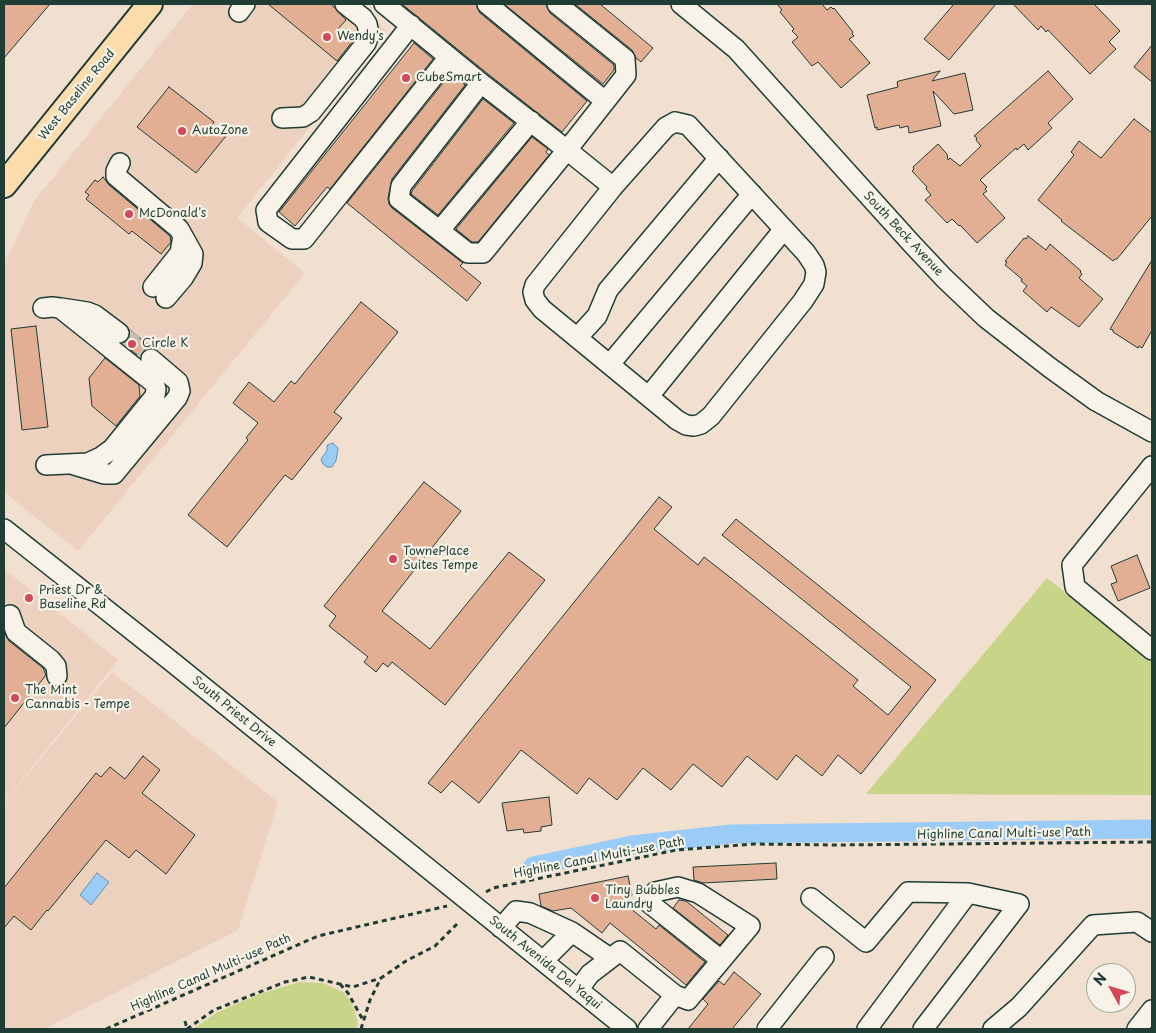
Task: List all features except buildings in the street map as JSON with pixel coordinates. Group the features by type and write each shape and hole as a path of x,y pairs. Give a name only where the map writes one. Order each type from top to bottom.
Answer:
{"main road":[{"name":"West Baseline Road","path":"4,185 150,4"}],"street":[{"path":"282,118 304,117 311,112 366,43 369,34 367,24 363,18 345,4"},
{"path":"384,4 613,187"},
{"path":"488,4 605,101"},
{"path":"481,83 401,186 399,199 468,253 483,252 626,75 625,59 557,4"},
{"name":"South Beck Avenue","path":"681,4 736,49 912,244 986,318 1096,401 1152,432"},
{"path":"411,25 266,210 268,222 292,239 304,239 450,57"},
{"path":"440,230 530,121"},
{"path":"674,122 688,125 806,253 814,266 816,272 814,284 803,300 711,416 701,424 694,426 686,425 577,338 542,309 535,300 533,292 535,285 613,187 666,126 674,122"},
{"path":"577,338 596,316 608,290 719,158"},
{"path":"120,164 116,171 116,176 179,228 192,254 192,263 183,278 160,293"},
{"path":"610,364 752,194"},
{"path":"648,396 784,229"},
{"path":"46,465 88,462 101,457 112,449 155,396 156,390 154,383 51,308 87,312 95,315 119,333"},
{"path":"73,464 104,474 114,474 176,398 180,391 178,382 151,359"},
{"path":"1152,466 1072,565 1075,587 1152,650"},
{"name":"South Priest Drive","path":"4,529 171,661 465,899"},
{"path":"10,615 16,632 51,660 56,666 57,676"},
{"path":"578,990 590,974 620,951 675,995 688,1000 750,926 698,893 678,887 655,892 648,902 721,960"},
{"path":"811,898 866,942 908,892 968,893 1019,904 923,1029"},
{"path":"867,1029 968,893"},
{"name":"South Avenida Del Yaqui","path":"465,899 627,1029"},
{"path":"501,928 516,911 530,913 572,932 610,958"},
{"path":"993,1029 1019,1007 1093,925 1137,922 1152,932"},
{"path":"543,961 572,932"},
{"path":"767,1029 824,957"},
{"path":"648,1029 675,995"},
{"path":"1137,1029 1152,1010"}],"path":[{"name":"Highline Canal Multi-use Path","path":"106,1029 318,936 465,899 493,888 676,850 754,844 1152,842"},
{"path":"185,1021 187,1029 214,1010 285,982 309,977 353,987 381,978 406,961 435,946 459,922"},
{"path":"361,1029 370,1000 381,978"},
{"path":"339,984 348,993 363,1020"}],"shaded area":[{"path":"193,4 354,4 387,31 237,218 305,273 78,551 4,492 4,260 10,253 34,201"},
{"path":"4,569 118,660 4,802"},
{"path":"112,672 278,802 238,930 44,1029 4,1029 4,803"}],"green space":[{"path":"1047,578 1152,662 1152,795 866,794"},
{"path":"299,982 323,983 343,992 352,1003 358,1023 357,1029 193,1029 216,1013 257,995"}],"water":[{"path":"333,443 338,448 336,461 332,467 327,467 321,459 327,451 327,445"},
{"path":"97,873 109,882 91,905 80,895"}],"waterway":[{"path":"533,866 632,845 731,834 1152,829"}],"tunnel":[{"path":"119,333 151,359"}],"place":[{"name":"Wendy's","path":"327,37"},
{"name":"CubeSmart","path":"406,78"},
{"name":"AutoZone","path":"182,131"},
{"name":"McDonald's","path":"129,214"},
{"name":"Circle K","path":"132,344"},
{"name":"TownePlace Suites Tempe","path":"393,559"},
{"name":"Priest Dr & Baseline Rd","path":"29,598"},
{"name":"The Mint Cannabis - Tempe","path":"15,698"},
{"name":"Tiny Bubbles Laundry","path":"595,898"}]}
